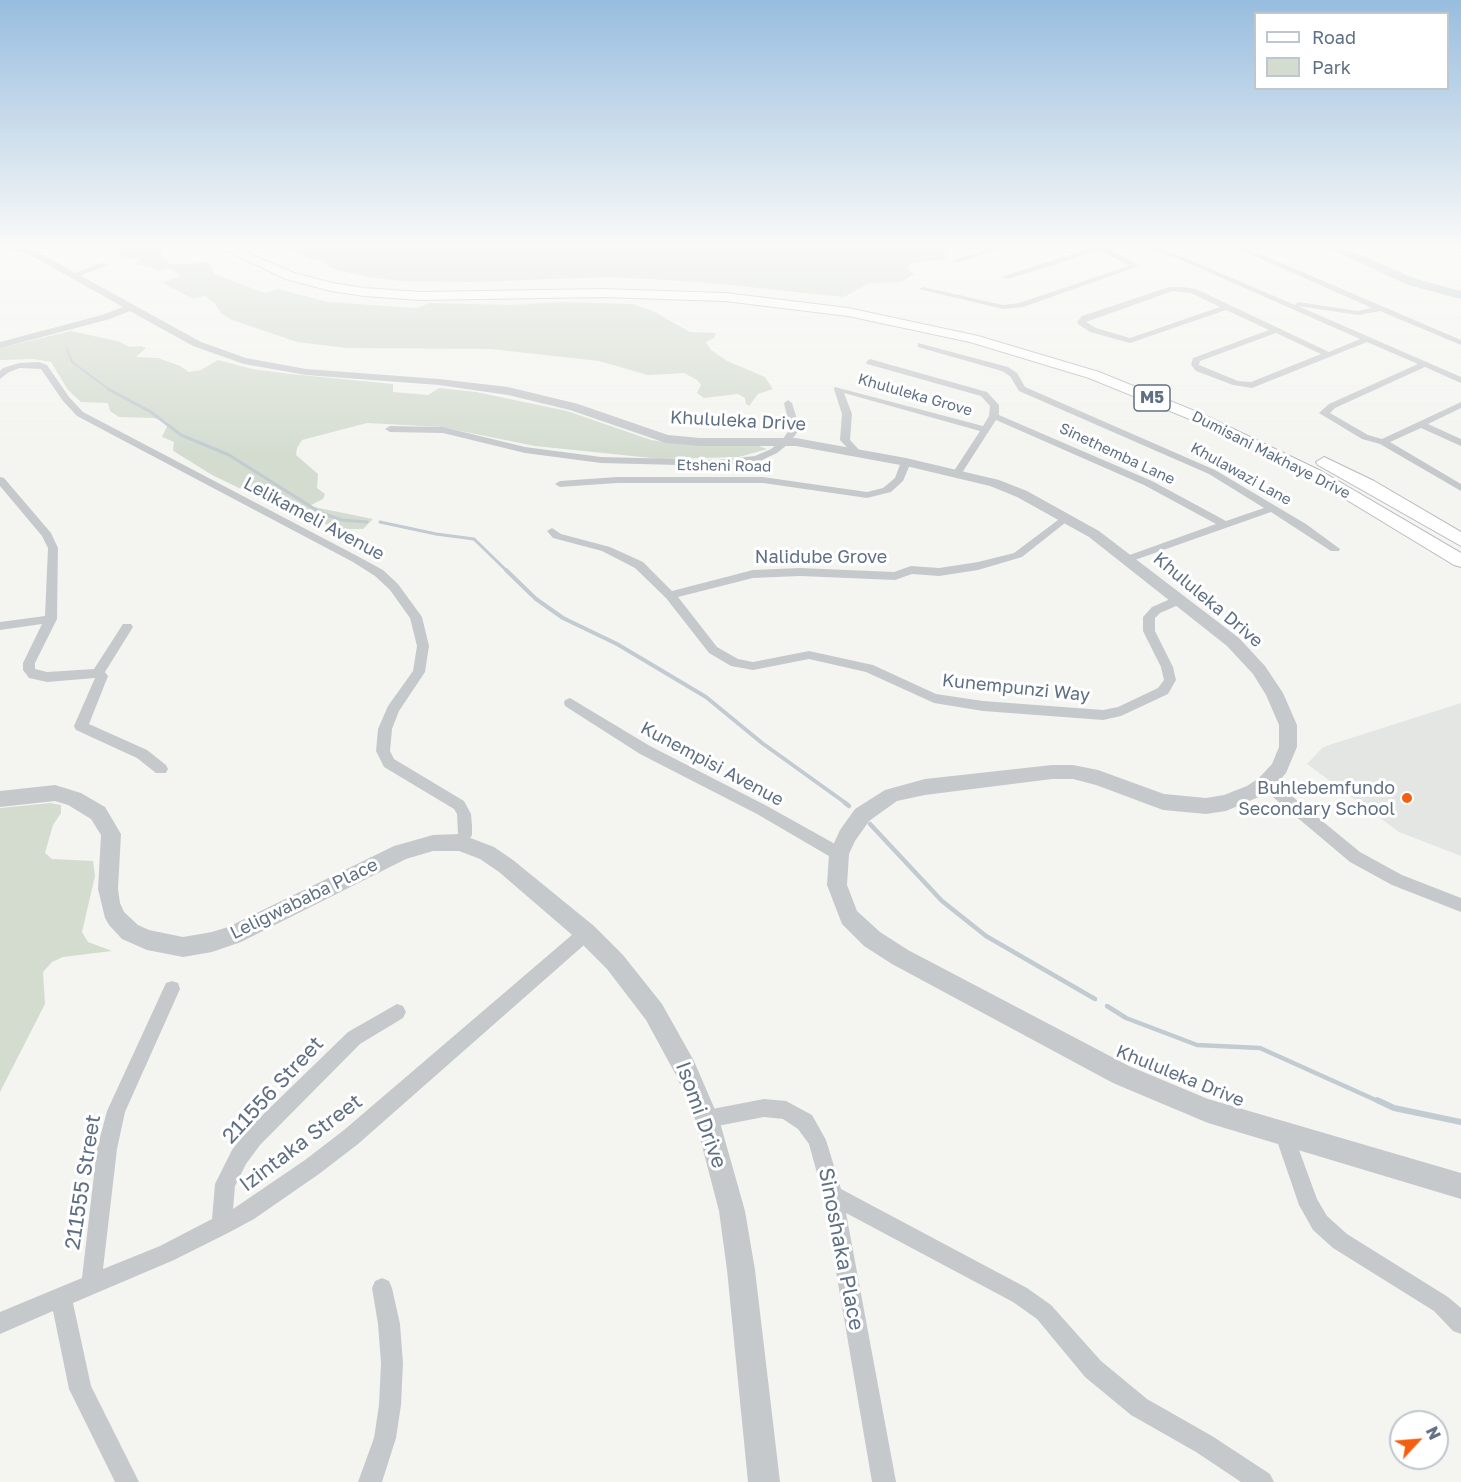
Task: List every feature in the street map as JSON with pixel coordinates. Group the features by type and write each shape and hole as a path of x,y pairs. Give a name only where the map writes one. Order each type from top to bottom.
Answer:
{"main road":[{"name":"Dumisani Makhaye Drive","path":"868,316 980,340 1094,375 1197,417 1316,474 1461,561"},
{"name":"Dumisani Makhaye Drive","path":"920,316 956,323 1057,351 1139,379 1224,414"},
{"name":"Dumisani Makhaye Drive","path":"1310,455 1368,485 1461,540"}],"street":[{"path":"0,345 108,316"},
{"name":"Khululeka Drive","path":"145,316 205,348 258,364 306,372 439,382 508,392 574,407 666,439 700,442 817,444 957,474 1022,494 1066,517 1128,559 1249,658 1266,680 1288,724 1288,747 1279,768 1266,783 1226,803 1206,806 1164,802 1098,778 1073,772 1052,772 925,787 892,795 871,807 855,823 839,854 837,885 849,917 872,939 900,957 1122,1075 1208,1111 1461,1186"},
{"path":"1091,316 1082,322 1093,330 1130,340 1199,316"},
{"path":"1246,316 1327,354"},
{"path":"1313,316 1461,380"},
{"path":"1396,316 1461,342"},
{"path":"1275,330 1194,362 1199,369 1236,383 1248,385 1365,340"},
{"name":"Khulawazi Lane","path":"921,345 1005,369 1014,375 1018,386 1028,392 1202,467 1273,508 1335,549"},
{"path":"870,362 984,394 996,405 994,416 957,474"},
{"name":"Lelikameli Avenue","path":"0,376 11,368 33,364 44,367 66,399 80,414 357,560 379,573 394,587 416,617 423,646 419,672 393,709 385,729 384,751 389,763 459,805 464,814 465,826 465,835 460,842"},
{"path":"1423,365 1325,410 1324,413 1336,423 1365,437 1383,442 1461,488"},
{"name":"Khululeka Grove","path":"856,452 845,441 847,414 838,389 984,429"},
{"path":"390,429 443,430 561,456 645,463 717,463 757,459 774,451 785,442 795,429 788,403"},
{"path":"1383,442 1459,408"},
{"name":"Sinethemba Lane","path":"994,416 1148,483 1225,525"},
{"path":"1423,425 1461,444"},
{"name":"Etsheni Road","path":"560,484 617,480 763,480 867,495 887,490 899,479 906,462"},
{"path":"0,480 51,542 53,554 51,619 29,663 29,670 33,675 47,677 98,673"},
{"path":"1128,559 1273,508"},
{"name":"Nalidube Grove","path":"670,595 753,574 800,572 895,576 911,570 939,572 978,566 1018,555 1066,517"},
{"name":"Kunempunzi Way","path":"552,531 557,536 622,556 639,565 670,595 713,650 735,663 753,666 809,655 869,668 919,692 945,700 983,706 1103,715 1129,708 1163,691 1168,685 1170,675 1149,631 1149,617 1156,610 1179,600"},
{"path":"0,626 51,619"},
{"path":"98,673 127,627"},
{"path":"98,673 102,676 81,726 142,754 160,769"},
{"name":"Kunempisi Avenue","path":"570,703 645,750 762,810 839,854"},
{"path":"1266,783 1315,826 1362,860 1397,880 1461,905"},
{"name":"Leligwababa Place","path":"0,799 55,793 89,806 105,821 111,834 108,889 116,918 130,932 147,940 183,947 233,935 401,852 433,843 460,842"},
{"name":"Isomi Drive","path":"460,842 487,853 506,866 586,933 615,962 654,1012 686,1070 706,1119 732,1210 741,1270 764,1482"},
{"name":"Izintaka Street","path":"0,1323 167,1254 221,1226 304,1173 351,1137 586,933"},
{"name":"211555 Street","path":"91,1286 108,1149 116,1111 172,989"},
{"name":"211556 Street","path":"221,1226 225,1184 239,1157 253,1138 354,1038 398,1012"},
{"name":"Sinoshaka Place","path":"706,1119 764,1108 786,1110 805,1122 817,1140 833,1194 884,1482"},
{"path":"1284,1135 1309,1205 1320,1223 1340,1241 1441,1304 1461,1323"},
{"path":"833,1194 1020,1295 1044,1312 1093,1369 1139,1407 1204,1444 1262,1482"},
{"path":"370,1482 385,1438 390,1406 392,1363 389,1324 382,1288"},
{"path":"61,1298 80,1389 127,1482"}],"shaded area":[{"name":"Buhlebemfundo Secondary School","path":"1461,703 1461,856 1399,832 1307,764 1323,747"}],"green space":[{"path":"226,316 662,316 690,332 716,333 714,338 706,342 711,350 727,361 765,377 773,389 758,394 749,406 745,398 738,394 704,398 697,393 701,385 697,380 684,373 648,375 599,361 490,349 347,348 297,342"},
{"path":"71,331 117,341 130,347 141,346 146,348 136,357 158,358 189,372 201,370 218,360 252,369 393,384 393,392 428,395 439,388 476,392 567,411 651,440 680,444 759,446 767,449 739,457 661,459 535,446 441,427 367,423 302,440 297,448 296,455 318,474 317,488 325,494 323,499 309,506 373,519 363,529 341,529 295,515 212,475 173,451 174,442 162,437 168,424 166,421 153,418 119,417 110,411 108,403 81,402 68,390 51,362 33,359 0,360 0,348"},
{"path":"50,803 61,805 61,813 53,825 45,853 52,859 93,861 95,876 82,932 88,942 112,951 63,957 52,962 43,972 45,1004 0,1092 0,808"}],"waterway":[{"path":"67,349 72,362 110,390"},
{"path":"108,389 151,412 181,435 229,455 321,513 342,520 367,522"},
{"path":"380,522 436,534 474,539 508,572"},
{"path":"506,570 536,599 563,618 617,644 706,697 762,743 847,804"},
{"path":"845,803 849,806"},
{"path":"870,824 942,901 986,936 1095,999"},
{"path":"1107,1006 1126,1018 1197,1045 1260,1048 1380,1102"},
{"path":"1377,1100 1394,1108 1461,1122"}],"place":[{"name":"Buhlebemfundo Secondary School","path":"1407,798"}]}
